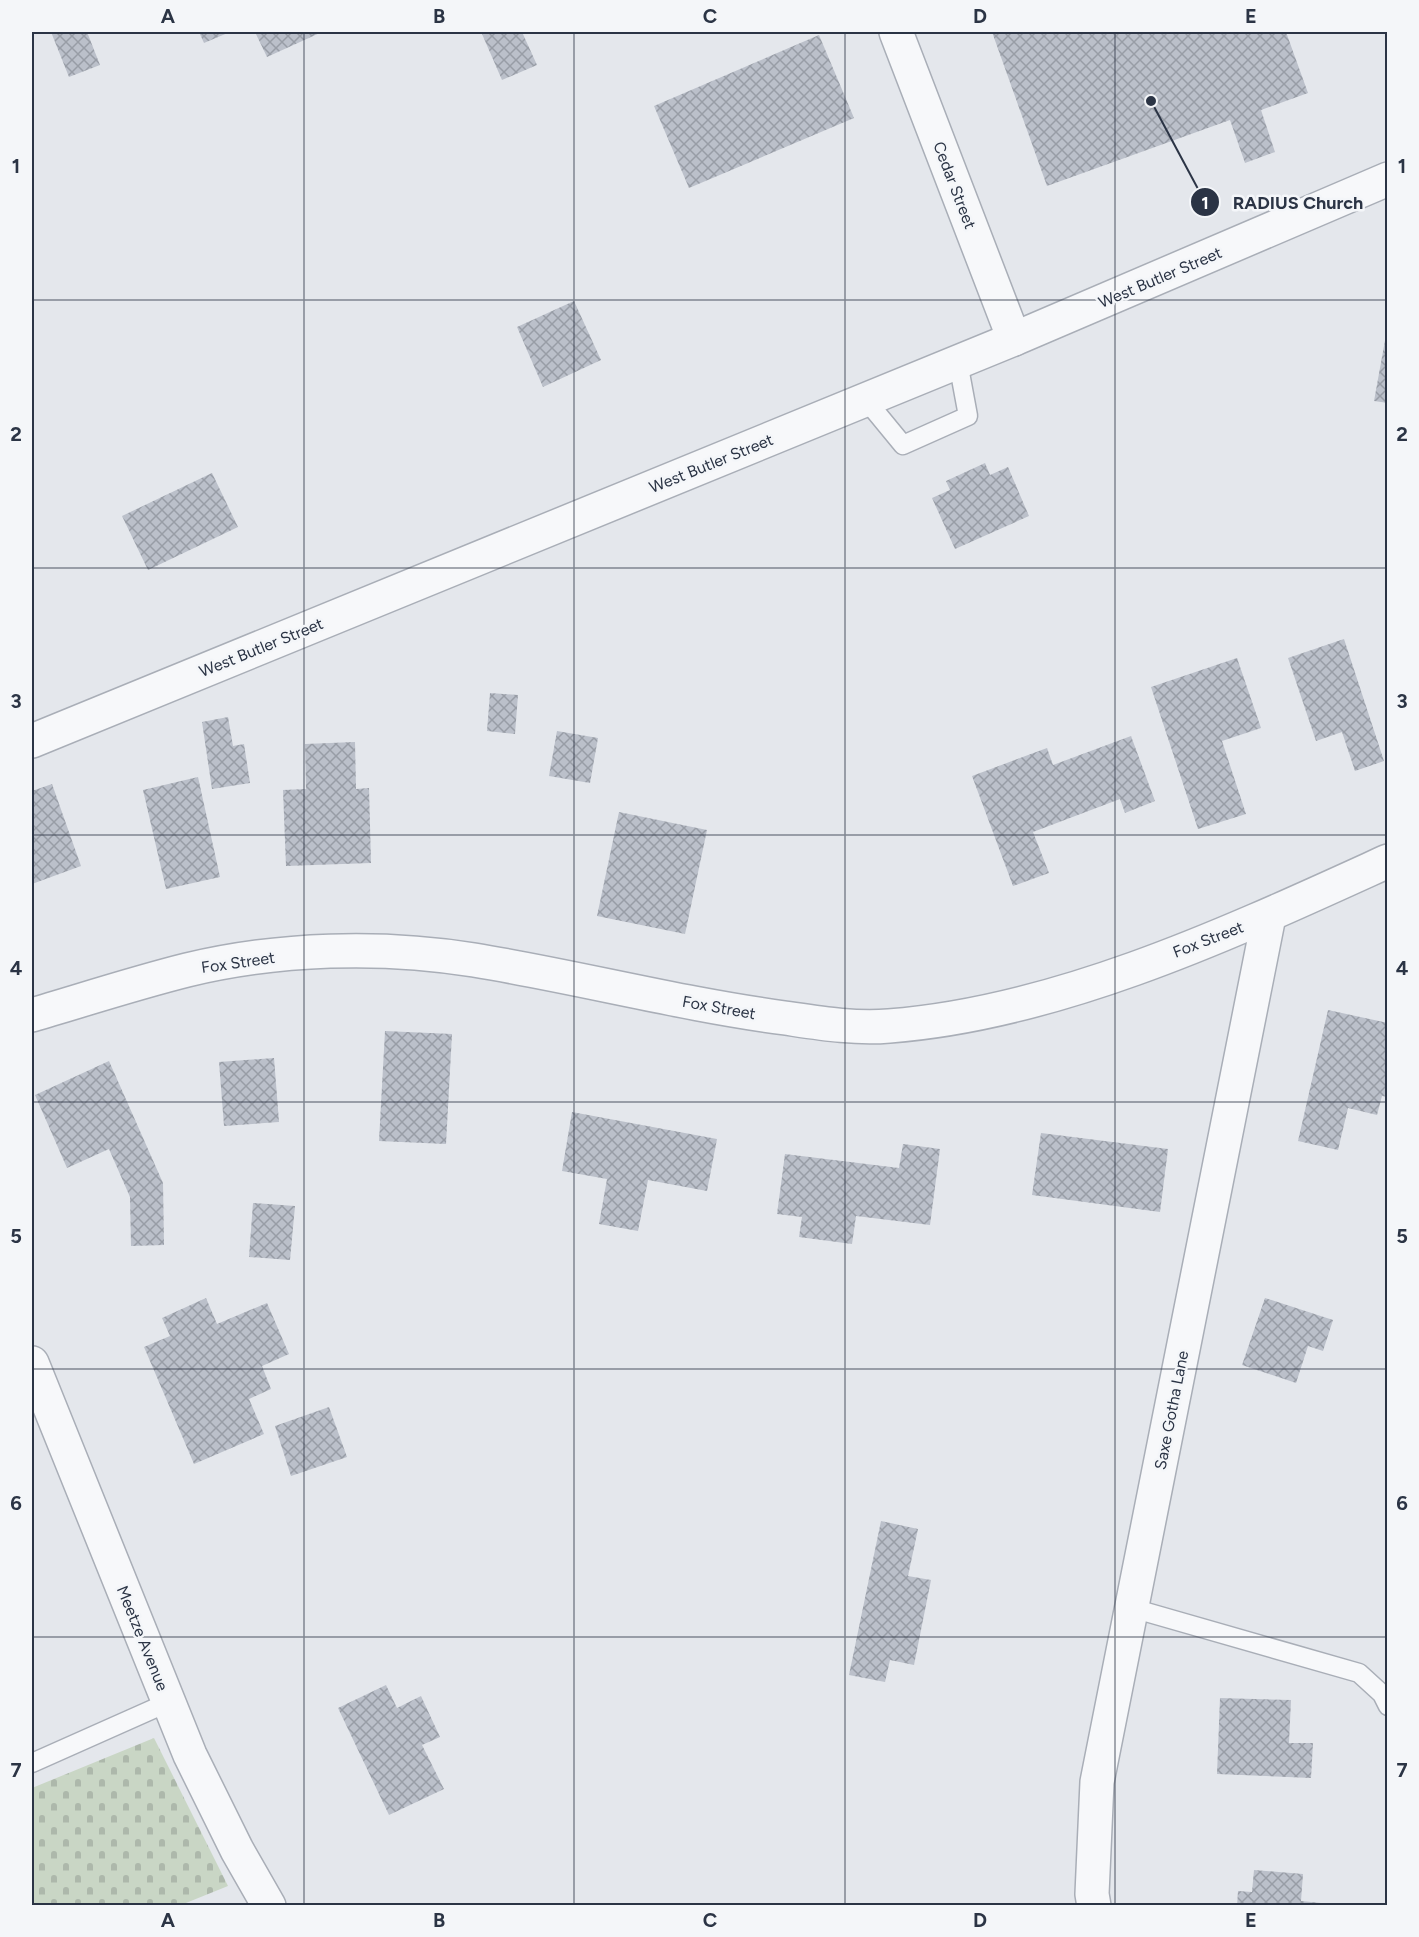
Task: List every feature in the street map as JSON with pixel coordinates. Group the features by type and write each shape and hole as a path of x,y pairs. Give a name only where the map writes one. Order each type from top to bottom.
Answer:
{"street":[{"name":"Cedar Street","path":"896,32 1014,339"},
{"name":"West Butler Street","path":"32,741 1014,339 1388,179"},
{"path":"1342,198 1388,206"},
{"name":"Fox Street","path":"32,1015 189,970 259,958 329,952 400,953 471,960 747,1013 852,1027 889,1027 959,1017 1028,1002 1145,964 1269,915 1388,861"},
{"name":"Saxe Gotha Lane","path":"1094,1905 1092,1894 1097,1782 1269,915"},
{"name":"Meetze Avenue","path":"32,1362 190,1755 266,1905"}],"lane":[{"path":"866,400 903,445 968,416 958,362"},
{"path":"1132,1608 1359,1673 1382,1694 1388,1706"},
{"path":"32,1763 169,1702"}],"green space":[{"path":"154,1738 228,1886 181,1905 32,1905 32,1788"}],"building":[{"path":"51,32 87,32 100,65 69,77"},
{"path":"199,32 230,32 204,43"},
{"path":"255,32 322,32 267,57"},
{"path":"522,32 537,65 502,80 482,34"},
{"path":"992,32 1286,32 1308,93 1261,110 1275,152 1245,163 1230,120 1047,186"},
{"path":"819,35 854,118 689,188 654,106"},
{"path":"574,301 601,360 543,387 517,327"},
{"path":"1386,335 1388,336 1388,403 1374,401"},
{"path":"985,463 990,475 1008,467 1029,516 955,549 932,498 950,490 946,481"},
{"path":"212,473 238,527 148,570 122,516"},
{"path":"1344,639 1384,761 1355,771 1342,732 1316,741 1288,658"},
{"path":"1237,658 1261,728 1222,741 1246,814 1198,829 1151,687"},
{"path":"490,693 518,695 515,734 487,731"},
{"path":"228,717 233,746 244,744 250,783 212,789 202,722"},
{"path":"557,731 598,738 590,783 549,776"},
{"path":"1131,736 1155,801 1125,813 1120,799 1033,832 1049,873 1013,886 972,776 1047,748 1053,765"},
{"path":"355,742 356,789 369,788 371,863 286,866 283,790 306,789 305,744"},
{"path":"198,777 220,877 166,889 143,790"},
{"path":"52,784 81,866 32,884 32,791"},
{"path":"619,812 707,830 685,934 597,916"},
{"path":"1328,1010 1388,1023 1388,1097 1382,1096 1377,1115 1348,1108 1338,1150 1298,1141"},
{"path":"385,1031 452,1034 446,1144 379,1141"},
{"path":"274,1058 279,1122 224,1126 219,1062"},
{"path":"109,1061 163,1183 164,1245 131,1246 130,1197 109,1149 67,1168 35,1095"},
{"path":"572,1112 717,1139 707,1191 648,1180 638,1231 599,1224 607,1179 562,1171"},
{"path":"1041,1133 1168,1149 1160,1212 1032,1195"},
{"path":"903,1144 940,1149 930,1225 856,1216 852,1244 799,1237 802,1217 777,1214 785,1154 899,1168"},
{"path":"253,1203 295,1206 290,1260 249,1257"},
{"path":"206,1298 217,1324 267,1303 289,1354 262,1366 271,1389 249,1399 264,1434 194,1464 144,1347 170,1336 162,1318"},
{"path":"1265,1298 1333,1320 1323,1351 1308,1346 1296,1383 1242,1365"},
{"path":"329,1407 347,1457 291,1476 275,1426"},
{"path":"881,1521 918,1529 908,1576 931,1580 914,1665 890,1660 885,1682 849,1675"},
{"path":"386,1685 397,1708 421,1696 440,1737 422,1745 444,1789 389,1815 338,1708"},
{"path":"1220,1698 1291,1700 1289,1743 1313,1743 1311,1778 1217,1774"},
{"path":"1254,1870 1303,1874 1301,1901 1321,1903 1321,1906 1237,1906 1238,1891 1252,1892"}],"place":[{"name":"RADIUS Church","path":"1151,101"}]}
